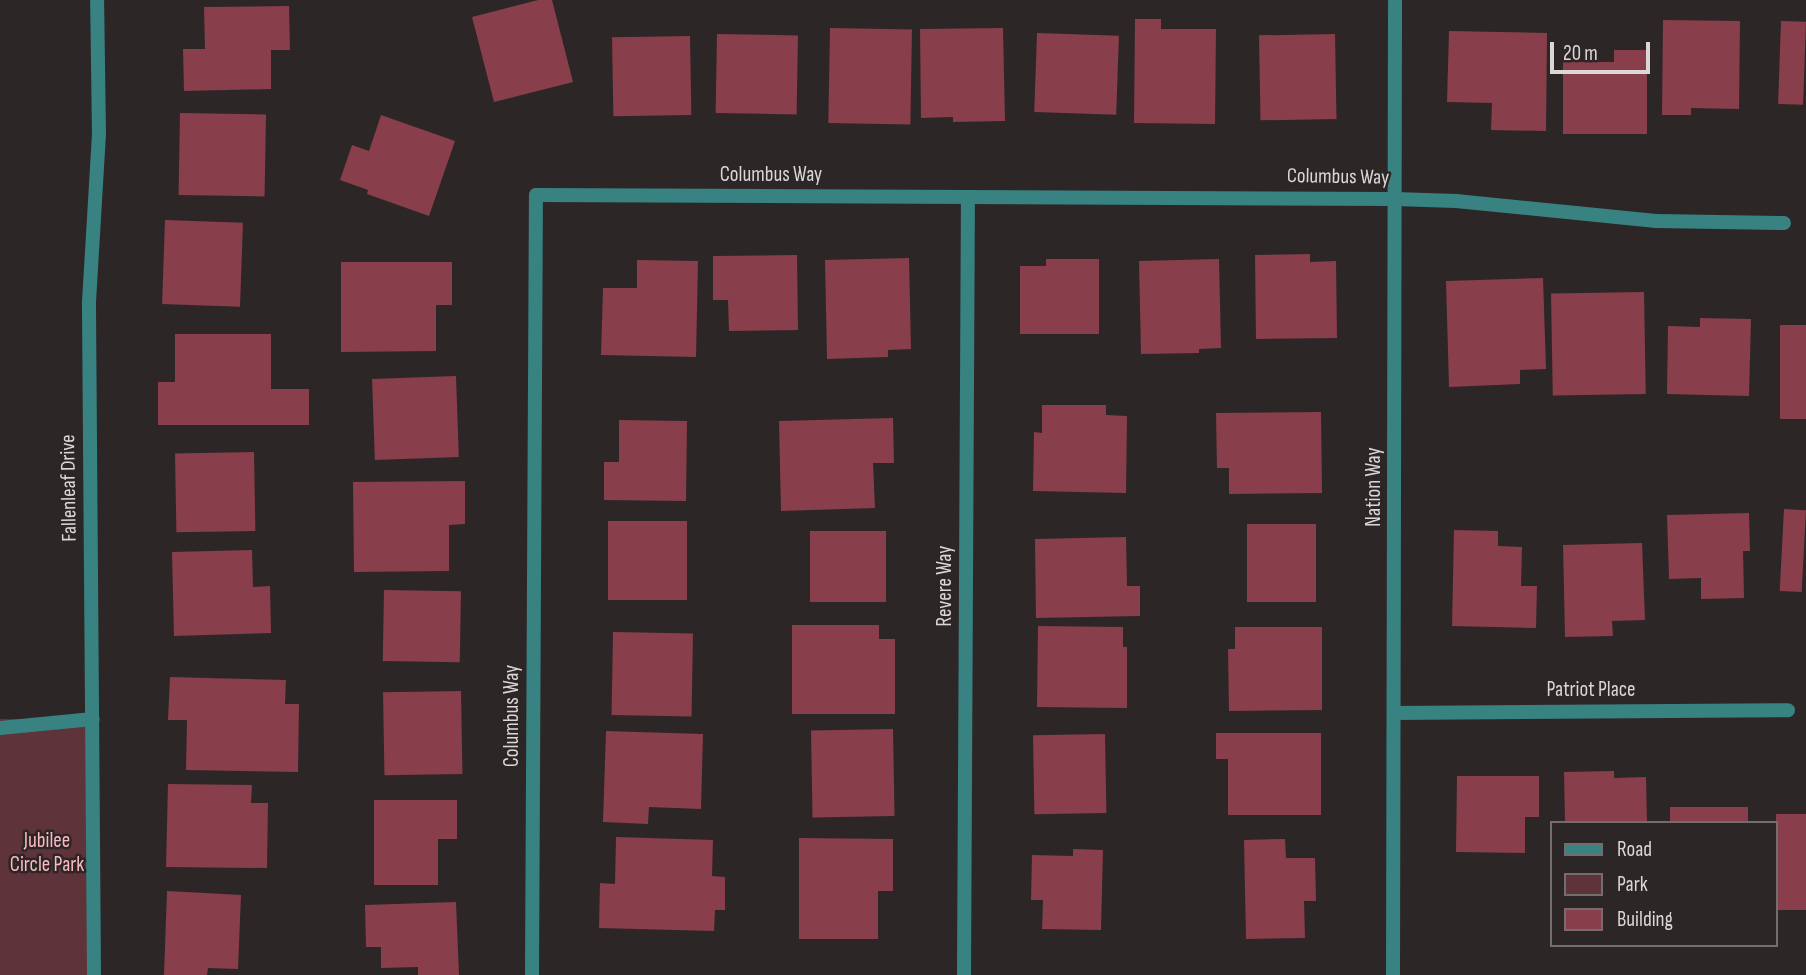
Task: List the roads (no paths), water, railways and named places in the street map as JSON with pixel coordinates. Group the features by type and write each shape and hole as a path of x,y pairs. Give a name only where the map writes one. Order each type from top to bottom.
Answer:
{"street":[{"name":"Fallenleaf Drive","path":"94,975 89,302 99,135 97,0"},
{"name":"Nation Way","path":"1393,975 1395,0"},
{"name":"Columbus Way","path":"532,975 536,195 1395,199 1456,201 1656,221 1784,223"},
{"name":"Revere Way","path":"964,975 968,197"},
{"name":"Patriot Place","path":"1394,713 1787,710"},
{"path":"0,728 93,719"}],"park label":[{"name":"Jubilee Circle Park","path":"47,853"}]}
